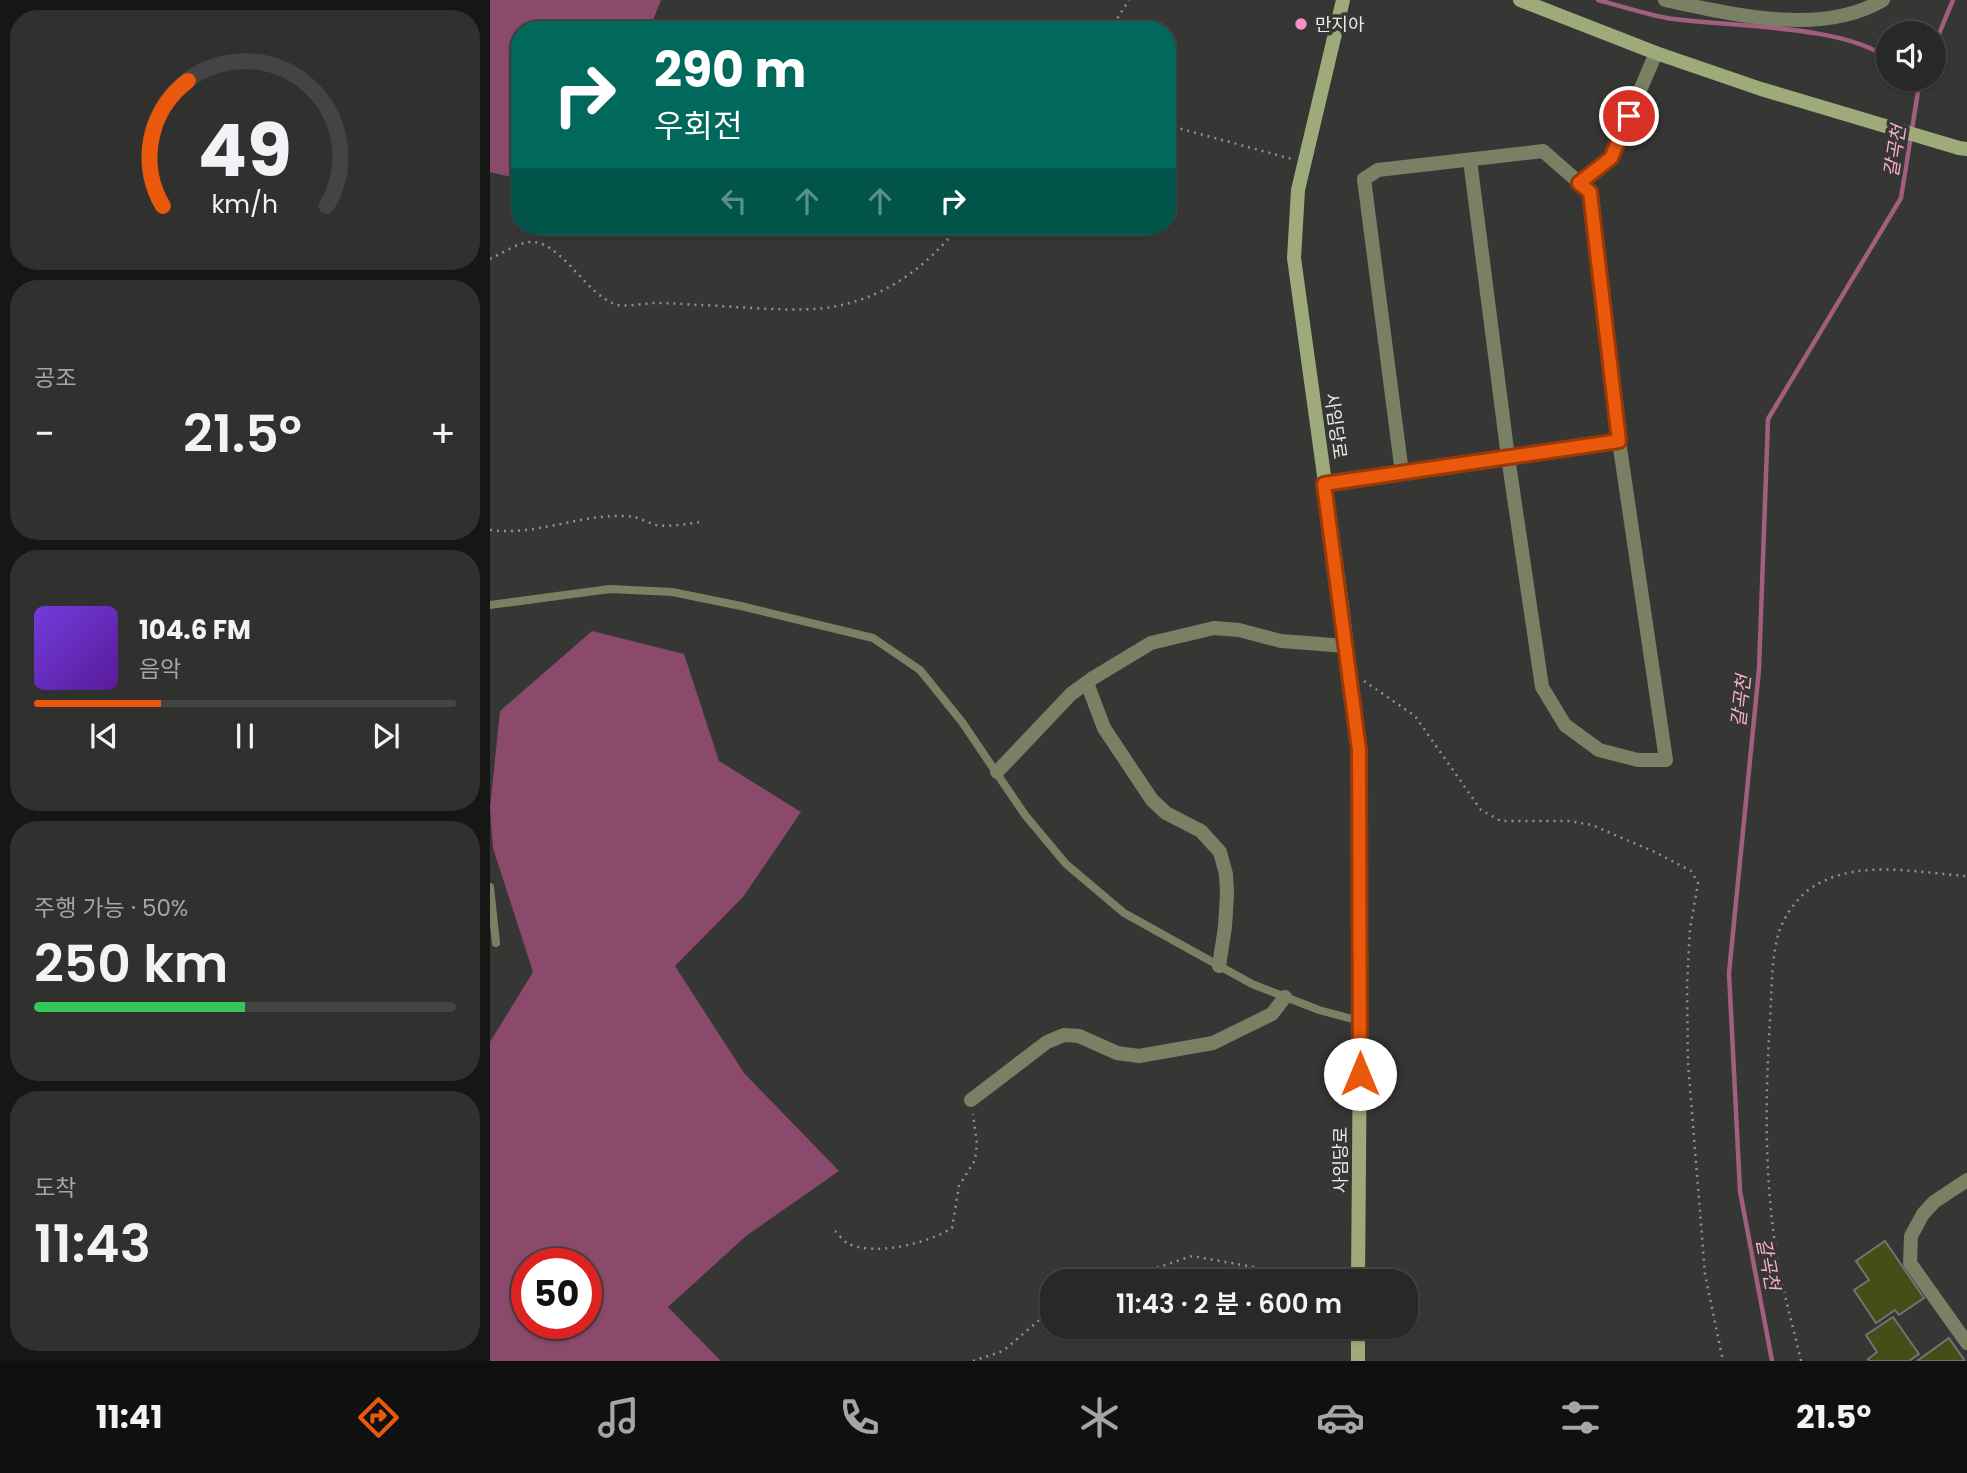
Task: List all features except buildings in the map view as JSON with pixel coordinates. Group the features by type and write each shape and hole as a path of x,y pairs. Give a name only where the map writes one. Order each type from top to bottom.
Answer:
{"main road":[{"name":"사임당로","path":"1343,0 1298,190 1294,258 1359,750 1358,1269"},
{"path":"1520,0 1656,53 1761,89 1963,148"},
{"path":"1358,1339 1358,1361"}],"street":[{"path":"1665,0 1739,16 1779,19 1819,18 1851,13 1883,0"},
{"path":"1579,183 1611,158 1656,53"},
{"path":"1402,473 1364,179 1378,170 1543,151 1590,192 1619,441 1665,760 1638,760 1599,750 1564,725 1542,687 1508,457 1470,160"},
{"path":"1324,484 1619,441"},
{"path":"997,772 1071,694 1151,643 1213,628 1239,630 1281,641 1346,646"},
{"path":"1087,683 1104,728 1152,800 1166,813 1201,831 1220,852 1226,874 1227,894 1219,967"},
{"path":"971,1100 1047,1042 1064,1035 1079,1036 1117,1053 1139,1056 1213,1044 1272,1014 1285,997"},
{"path":"1967,1180 1934,1202 1923,1214 1911,1236 1910,1263 1967,1343"}],"lane":[{"path":"490,605 610,589 672,592 873,638 920,670 962,722 1025,815 1066,864 1124,914 1252,984 1319,1010 1360,1021"},
{"path":"490,887 496,943"}],"path":[{"path":"1116,21 1129,0"},
{"path":"1176,127 1305,162"},
{"path":"490,259 508,249 531,242 552,249 600,297 620,305 656,303 836,307 881,293 914,271 952,235"},
{"path":"490,530 528,531 574,521 624,516 657,525 700,522"},
{"path":"1350,675 1365,681 1415,716 1482,810 1501,821 1569,821 1592,825 1691,871 1698,883 1690,929 1687,984 1688,1063 1705,1274 1723,1361"},
{"path":"1801,1361 1779,1268 1768,1181 1766,1087 1772,981 1778,934 1792,907 1814,885 1838,876 1861,870 1967,876"},
{"path":"835,1231 847,1243 874,1248 904,1246 936,1238 952,1228 959,1185 975,1160 977,1144 971,1100"},
{"path":"1152,1269 1192,1256 1264,1269"},
{"path":"973,1361 1003,1351 1040,1319"}],"shaded area":[{"path":"490,0 661,0 653,21 511,21 511,177 490,172"},
{"path":"592,631 684,654 719,761 801,812 743,897 675,966 744,1073 839,1171 746,1236 668,1307 721,1361 490,1361 490,1042 533,972 493,848 490,808 500,711"}],"waterway":[{"path":"1598,0 1667,18 1814,33 1844,39 1876,52"},
{"name":"갈곡천","path":"1944,21 1953,0"},
{"name":"갈곡천","path":"1772,1361 1740,1191 1729,973 1759,669 1768,419 1901,198 1918,91"}],"place":[{"name":"만지아","path":"1301,24"}],"route":[{"path":"1360,1074 1359,750 1324,484 1619,441 1590,192 1579,183 1611,158 1629,116"}]}
